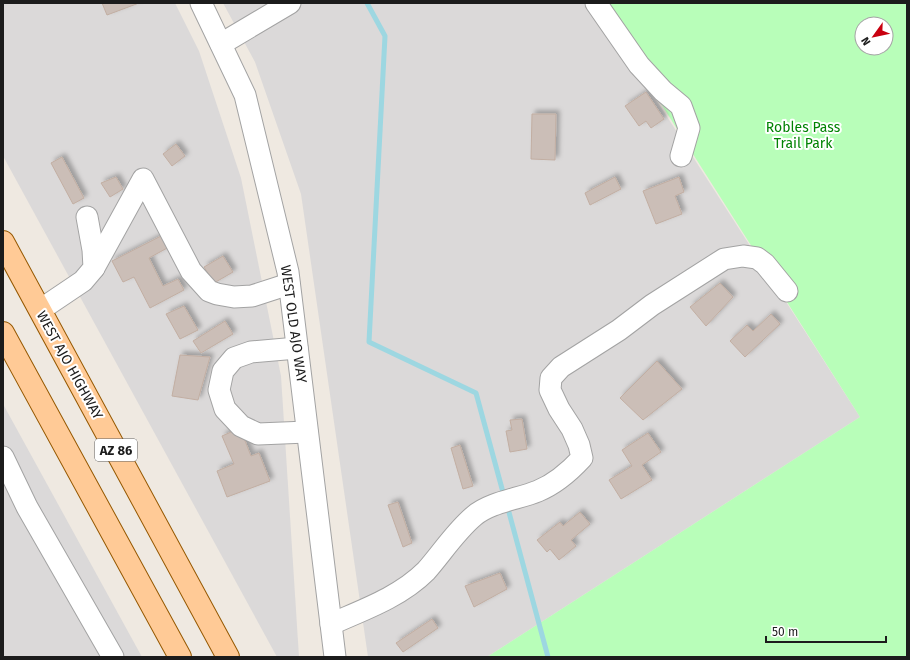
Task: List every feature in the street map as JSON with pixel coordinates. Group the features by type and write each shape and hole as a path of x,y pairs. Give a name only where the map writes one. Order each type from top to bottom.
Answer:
{"main road":[{"name":"WEST AJO HIGHWAY","path":"3,242 228,657"},
{"name":"AZ 86","path":"3,333 180,657"}],"street":[{"name":"WEST OLD AJO WAY","path":"201,3 245,94 288,272 335,657"},
{"path":"221,44 290,3"},
{"path":"596,3 639,64 663,91 681,106 689,128 681,156"},
{"path":"40,310 83,281 94,268 143,179 191,271 209,290 217,294 234,297 252,296 289,284"},
{"path":"87,217 93,250 94,268"},
{"path":"331,624 384,600 408,586 425,571 454,536 474,515 502,502 539,491 555,482 574,467 582,458 579,445 572,429 559,409 550,390 551,378 567,363 619,330 652,305 724,259 743,256 757,258 765,264 787,291"},
{"path":"297,348 251,352 234,358 223,371 219,390 225,409 241,426 258,434 308,432"},
{"path":"3,457 27,506 113,657"}],"shaded area":[{"path":"3,3 175,3 199,51 241,178 281,376 299,657 277,657 3,156"},
{"path":"223,3 594,3 860,417 487,657 368,657 301,194 255,62"},
{"path":"3,404 142,657 3,657"}],"green space":[{"name":"Robles Pass Trail Park","path":"597,3 907,3 907,657 487,657 860,417"}],"building":[{"path":"102,3 139,3 107,15"},
{"path":"646,92 664,119 651,128 646,121 639,126 625,106"},
{"path":"532,114 556,114 555,160 531,159"},
{"path":"176,144 185,156 172,166 163,154"},
{"path":"62,157 84,198 73,204 51,163"},
{"path":"116,177 123,189 110,197 101,183"},
{"path":"615,177 621,189 590,205 585,193"},
{"path":"679,177 684,192 675,196 682,214 656,224 643,191"},
{"path":"163,235 169,247 149,258 163,286 178,279 184,290 150,308 134,277 123,282 112,261"},
{"path":"223,256 233,272 214,283 204,267"},
{"path":"720,283 733,297 706,326 690,307"},
{"path":"184,306 198,330 180,339 166,314"},
{"path":"771,314 780,324 745,357 730,341 747,325 753,331"},
{"path":"225,321 233,334 201,353 193,341"},
{"path":"180,355 210,357 198,400 172,396"},
{"path":"657,361 682,389 643,420 620,398"},
{"path":"522,419 527,449 510,452 506,431 512,430 510,420"},
{"path":"240,428 251,456 259,453 270,481 227,497 217,471 234,464 222,436"},
{"path":"648,433 661,452 642,465 652,480 621,499 609,480 632,466 622,450"},
{"path":"460,445 473,486 463,489 451,448"},
{"path":"398,502 412,543 403,547 388,505"},
{"path":"580,512 590,524 571,540 576,546 559,560 550,549 547,552 537,540 560,522 563,526"},
{"path":"500,573 507,589 474,607 465,586"},
{"path":"432,619 438,628 403,652 396,643"}],"waterway":[{"path":"367,3 385,36 369,342 476,393 504,496"},
{"path":"507,505 548,657"}]}
